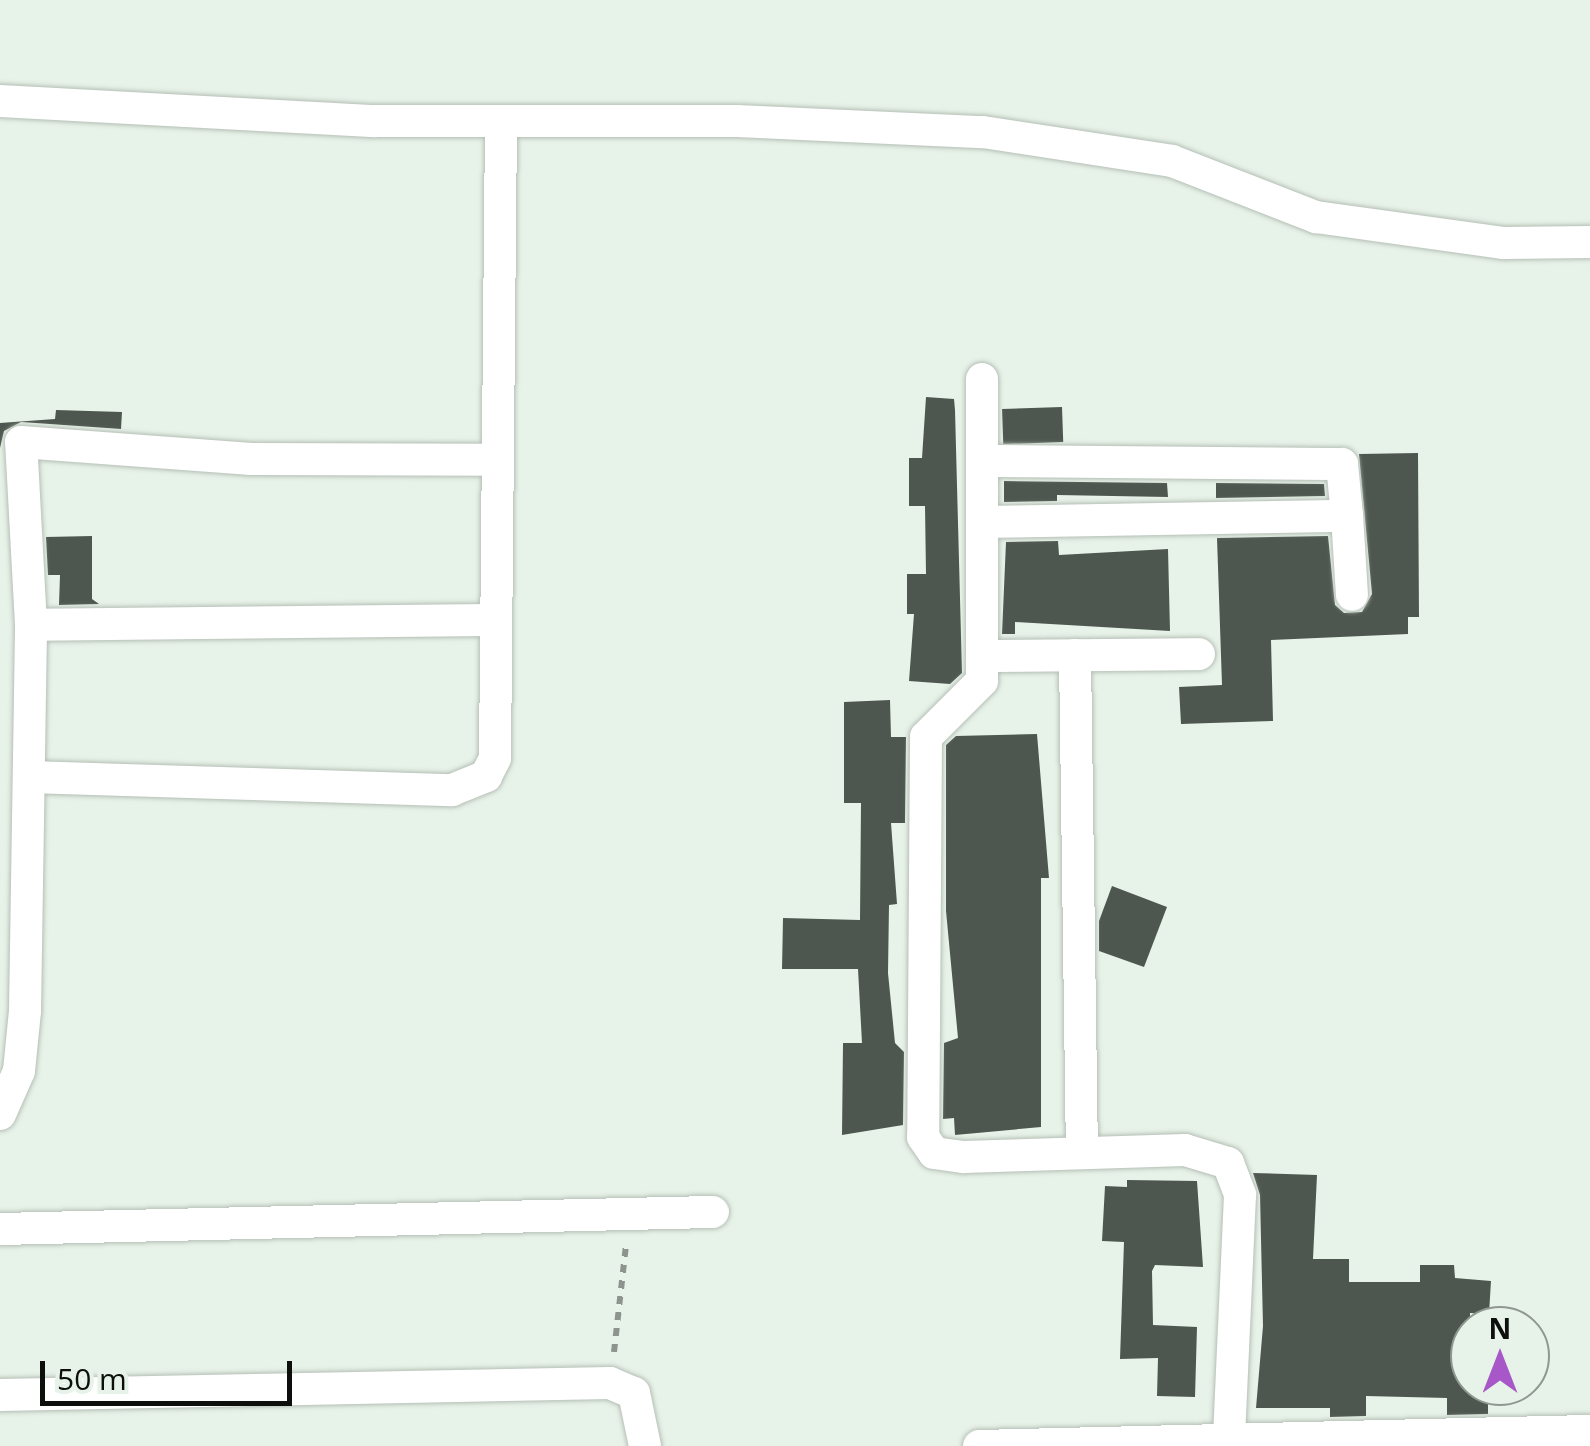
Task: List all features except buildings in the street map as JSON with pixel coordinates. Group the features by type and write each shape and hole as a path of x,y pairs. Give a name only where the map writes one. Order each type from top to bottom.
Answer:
{"street":[{"path":"0,101 502,122 737,121 983,132 1172,161 1316,217 1504,243 1590,242"},
{"path":"29,777 452,790 486,776 495,758 502,122"},
{"path":"982,380 985,656 976,691 926,736 923,1136 934,1153 964,1156 1186,1150 1218,1156 1236,1173 1240,1194 1229,1441"},
{"path":"0,1114 18,1071 25,1011 29,777 31,626 11,442 251,459 497,460"},
{"path":"984,462 1342,464 1352,595"},
{"path":"986,522 1347,516"},
{"path":"31,626 496,620"},
{"path":"985,656 1200,654"},
{"path":"1075,655 1082,1152"},
{"path":"0,1229 630,1217 713,1212"},
{"path":"0,1395 610,1383 634,1392 645,1446"},
{"path":"979,1446 1590,1431"}],"path":[{"path":"610,1383 630,1217"}]}
